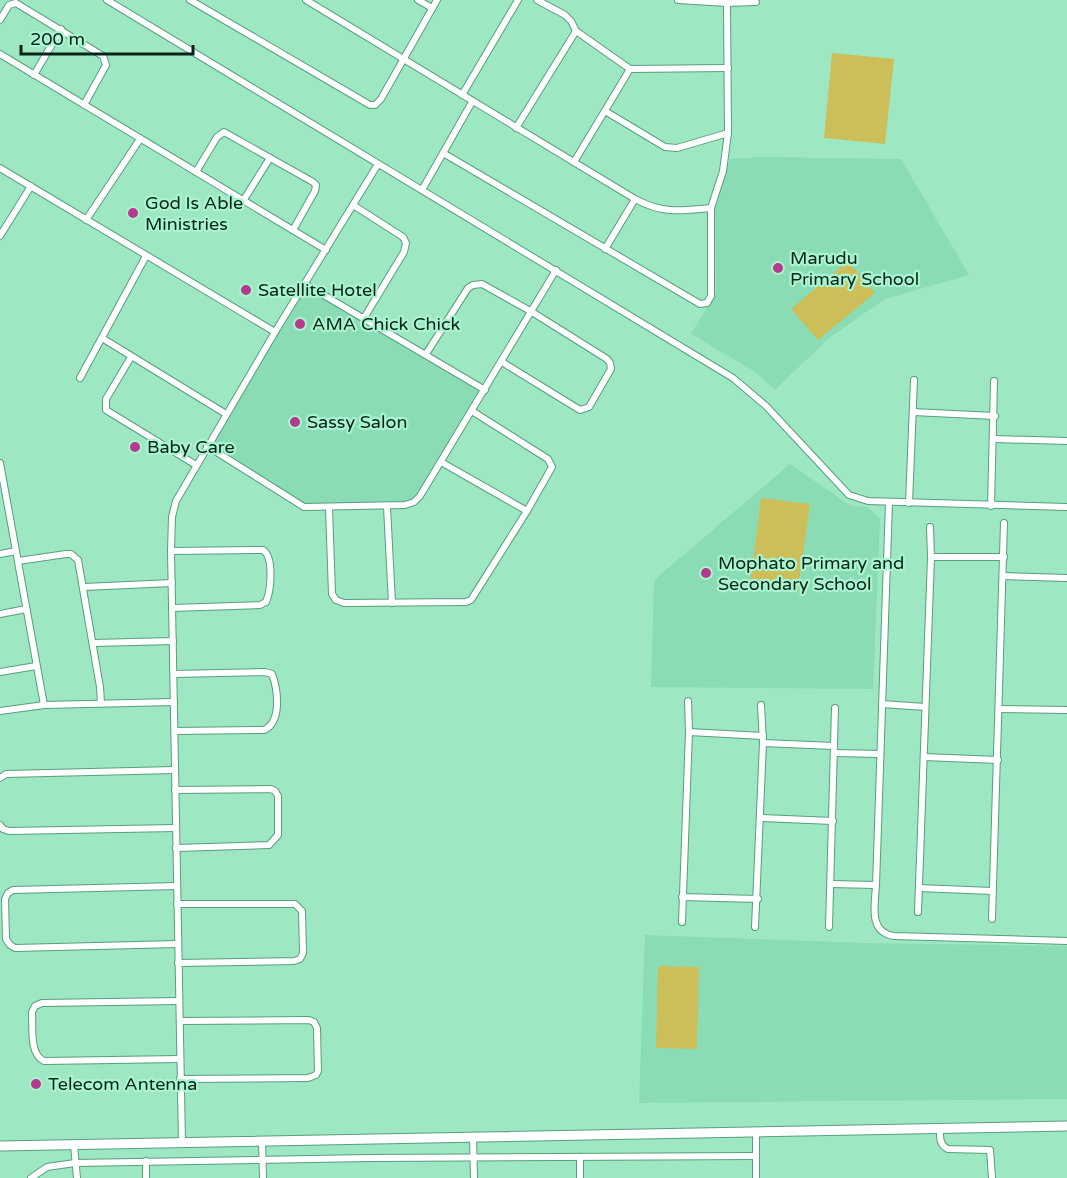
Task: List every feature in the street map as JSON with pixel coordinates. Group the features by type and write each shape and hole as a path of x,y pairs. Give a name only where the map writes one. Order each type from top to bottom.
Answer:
{"street":[{"path":"107,0 733,378 766,406 849,495 861,500 889,502 1067,507"},
{"path":"190,0 367,105 375,105 379,101 437,0"},
{"path":"306,0 648,206 665,211 711,208"},
{"path":"418,0 432,8"},
{"path":"462,95 518,0"},
{"path":"537,0 565,15 576,31 630,69 728,68"},
{"path":"678,0 756,2"},
{"path":"0,20 9,5 16,3 105,58 105,67 84,105"},
{"path":"443,153 695,303 705,304 711,296 711,208 723,171 728,133 727,3"},
{"path":"34,75 61,29"},
{"path":"516,128 576,31"},
{"path":"0,54 326,250"},
{"path":"574,162 630,69"},
{"path":"422,190 472,102"},
{"path":"605,111 665,147 677,148 728,133"},
{"path":"196,172 217,137 222,133 230,134 313,182 315,191 292,230"},
{"path":"86,220 140,139"},
{"path":"243,201 270,158"},
{"path":"182,1143 171,551 173,509 226,414 378,164"},
{"path":"0,168 275,332"},
{"path":"0,236 31,186"},
{"path":"605,249 635,199"},
{"path":"353,206 403,237 406,243 404,252 364,318"},
{"path":"80,378 146,256"},
{"path":"207,446 304,507 387,507 414,502 420,496 502,363 556,270"},
{"path":"304,284 484,390"},
{"path":"426,354 468,288 473,285 485,285 532,312 610,363 610,372 591,404 587,408 577,409 502,363"},
{"path":"102,338 226,414"},
{"path":"131,357 106,399 106,410 196,465"},
{"path":"909,502 914,380"},
{"path":"991,506 995,416 994,381"},
{"path":"329,508 332,594 336,600 344,603 392,603 466,602 471,600 552,469 551,462 472,411"},
{"path":"913,412 995,416"},
{"path":"994,439 1067,441"},
{"path":"441,462 527,511"},
{"path":"0,463 3,495 18,561 44,705"},
{"path":"889,502 875,919 879,930 886,935 1067,941"},
{"path":"387,507 392,603"},
{"path":"992,920 1004,523"},
{"path":"918,912 931,557 930,527"},
{"path":"171,551 262,550 268,553 270,559 266,602 260,605 172,608"},
{"path":"0,554 16,551"},
{"path":"18,561 66,554 71,554 78,560 101,704"},
{"path":"931,557 1004,556"},
{"path":"1003,576 1067,578"},
{"path":"84,587 172,583"},
{"path":"0,614 26,609"},
{"path":"93,644 173,641"},
{"path":"0,672 36,666"},
{"path":"174,674 265,672 272,674 275,682 276,716 274,723 264,730 175,731"},
{"path":"682,922 689,732 688,701"},
{"path":"0,711 44,705 174,702"},
{"path":"882,704 925,706"},
{"path":"755,927 758,899 763,740 761,705"},
{"path":"829,927 835,708"},
{"path":"999,709 1067,710"},
{"path":"689,732 880,754"},
{"path":"924,757 998,760"},
{"path":"0,778 6,774 175,770"},
{"path":"176,790 271,789 278,796 278,835 269,845 176,848"},
{"path":"760,818 833,821"},
{"path":"0,825 9,831 176,828"},
{"path":"831,884 876,885"},
{"path":"177,886 13,890 5,899 6,939 15,948 178,944"},
{"path":"919,888 992,891"},
{"path":"682,897 758,899"},
{"path":"177,904 295,904 302,911 303,953 300,959 294,961 178,963"},
{"path":"179,1002 42,1004 35,1006 32,1012 34,1052 44,1061 180,1059"},
{"path":"180,1021 309,1020 314,1022 317,1028 318,1071 316,1075 308,1078 180,1079"},
{"path":"0,1146 1067,1125"},
{"path":"940,1128 941,1144 948,1149 990,1150 992,1178"},
{"path":"756,1132 756,1178"},
{"path":"472,1137 474,1178"},
{"path":"262,1141 263,1178"},
{"path":"74,1145 77,1178"},
{"path":"31,1178 46,1167 75,1163 473,1157 756,1156"},
{"path":"579,1158 580,1178"},
{"path":"146,1161 147,1178"}],"shaded area":[{"path":"832,53 894,59 885,144 824,138"},
{"name":"Marudu Primary School","path":"762,157 901,159 969,275 885,299 829,338 775,390 754,371 691,334 716,292 715,205 730,159"},
{"path":"848,261 875,293 818,340 791,309"},
{"path":"305,284 485,390 414,502 304,507 207,446"},
{"name":"Mophato Primary and Secondary School","path":"790,464 851,506 868,507 880,519 873,689 651,687 654,580"},
{"path":"761,498 810,504 798,591 750,584"},
{"path":"645,935 866,943 1067,946 1067,1099 639,1103"},
{"path":"658,966 699,967 697,1049 656,1048"}],"place":[{"name":"God Is Able Ministries","path":"133,213"},
{"name":"Marudu Primary School","path":"778,268"},
{"name":"Satellite Hotel","path":"246,290"},
{"name":"AMA Chick Chick","path":"300,324"},
{"name":"Sassy Salon","path":"295,422"},
{"name":"Baby Care","path":"135,447"},
{"name":"Mophato Primary and Secondary School","path":"706,573"},
{"name":"Telecom Antenna","path":"36,1084"}]}
